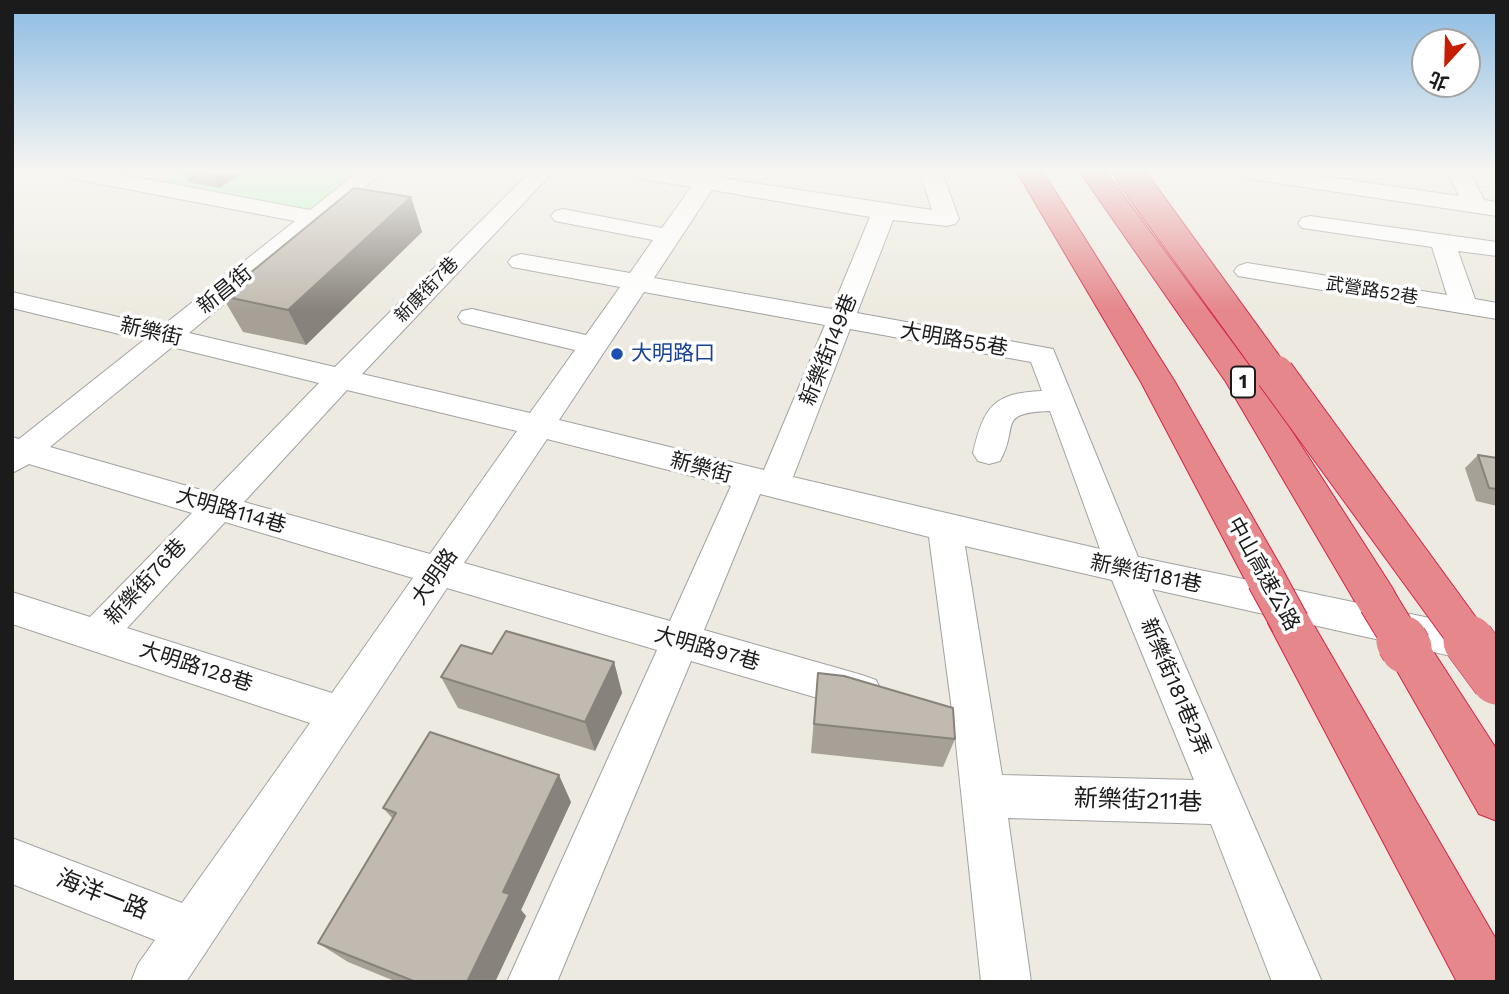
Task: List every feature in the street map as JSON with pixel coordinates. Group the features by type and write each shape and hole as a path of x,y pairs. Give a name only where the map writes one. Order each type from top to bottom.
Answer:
{"highway":[{"path":"1050,218 1083,264"},
{"name":"中山高速公路","path":"1057,218 1158,382 1488,982"},
{"name":"1","path":"1126,218 1240,377 1362,608 1406,648 1497,796"},
{"path":"1162,218 1497,679"}],"street":[{"name":"新昌街","path":"16,453 314,218"},
{"name":"新康街7巷","path":"341,377 497,218"},
{"path":"576,218 669,236"},
{"name":"大明路","path":"156,982 681,218"},
{"name":"新樂街149巷","path":"532,982 679,641 761,484 841,320 881,218"},
{"path":"1310,223 1497,249"},
{"path":"1442,241 1464,306"},
{"name":"大明路55巷","path":"521,262 1043,355 1126,571"},
{"name":"武營路52巷","path":"1247,271 1497,312"},
{"name":"新樂街","path":"12,300 341,377 945,528"},
{"path":"472,317 593,346"},
{"name":"新樂街76巷","path":"97,635 341,377"},
{"path":"989,453 996,416 1009,405 1060,401"},
{"name":"大明路114巷","path":"16,453 218,506 438,572"},
{"name":"新樂街181巷","path":"945,528 1126,571 1362,608 1497,649"},
{"path":"945,528 975,725 1006,982"},
{"name":"新樂街181巷2弄","path":"1126,571 1225,803"},
{"name":"大明路97巷","path":"438,572 895,702"},
{"name":"大明路128巷","path":"12,608 340,714"},
{"path":"935,714 975,725"},
{"name":"新樂街211巷","path":"984,796 1225,803 1297,982"},
{"name":"海洋一路","path":"12,861 191,930"}],"building":[{"path":"317,218 388,218 288,310 222,296"},
{"path":"1478,455 1497,458 1497,489 1489,488"},
{"path":"506,631 614,662 585,722 441,677 461,645 492,654"},
{"path":"818,673 844,676 953,708 955,739 814,724"},
{"path":"430,732 559,775 503,892 510,894 467,982 416,982 318,943 396,813 383,808"}],"place":[{"name":"大明路口","path":"617,354"}]}
